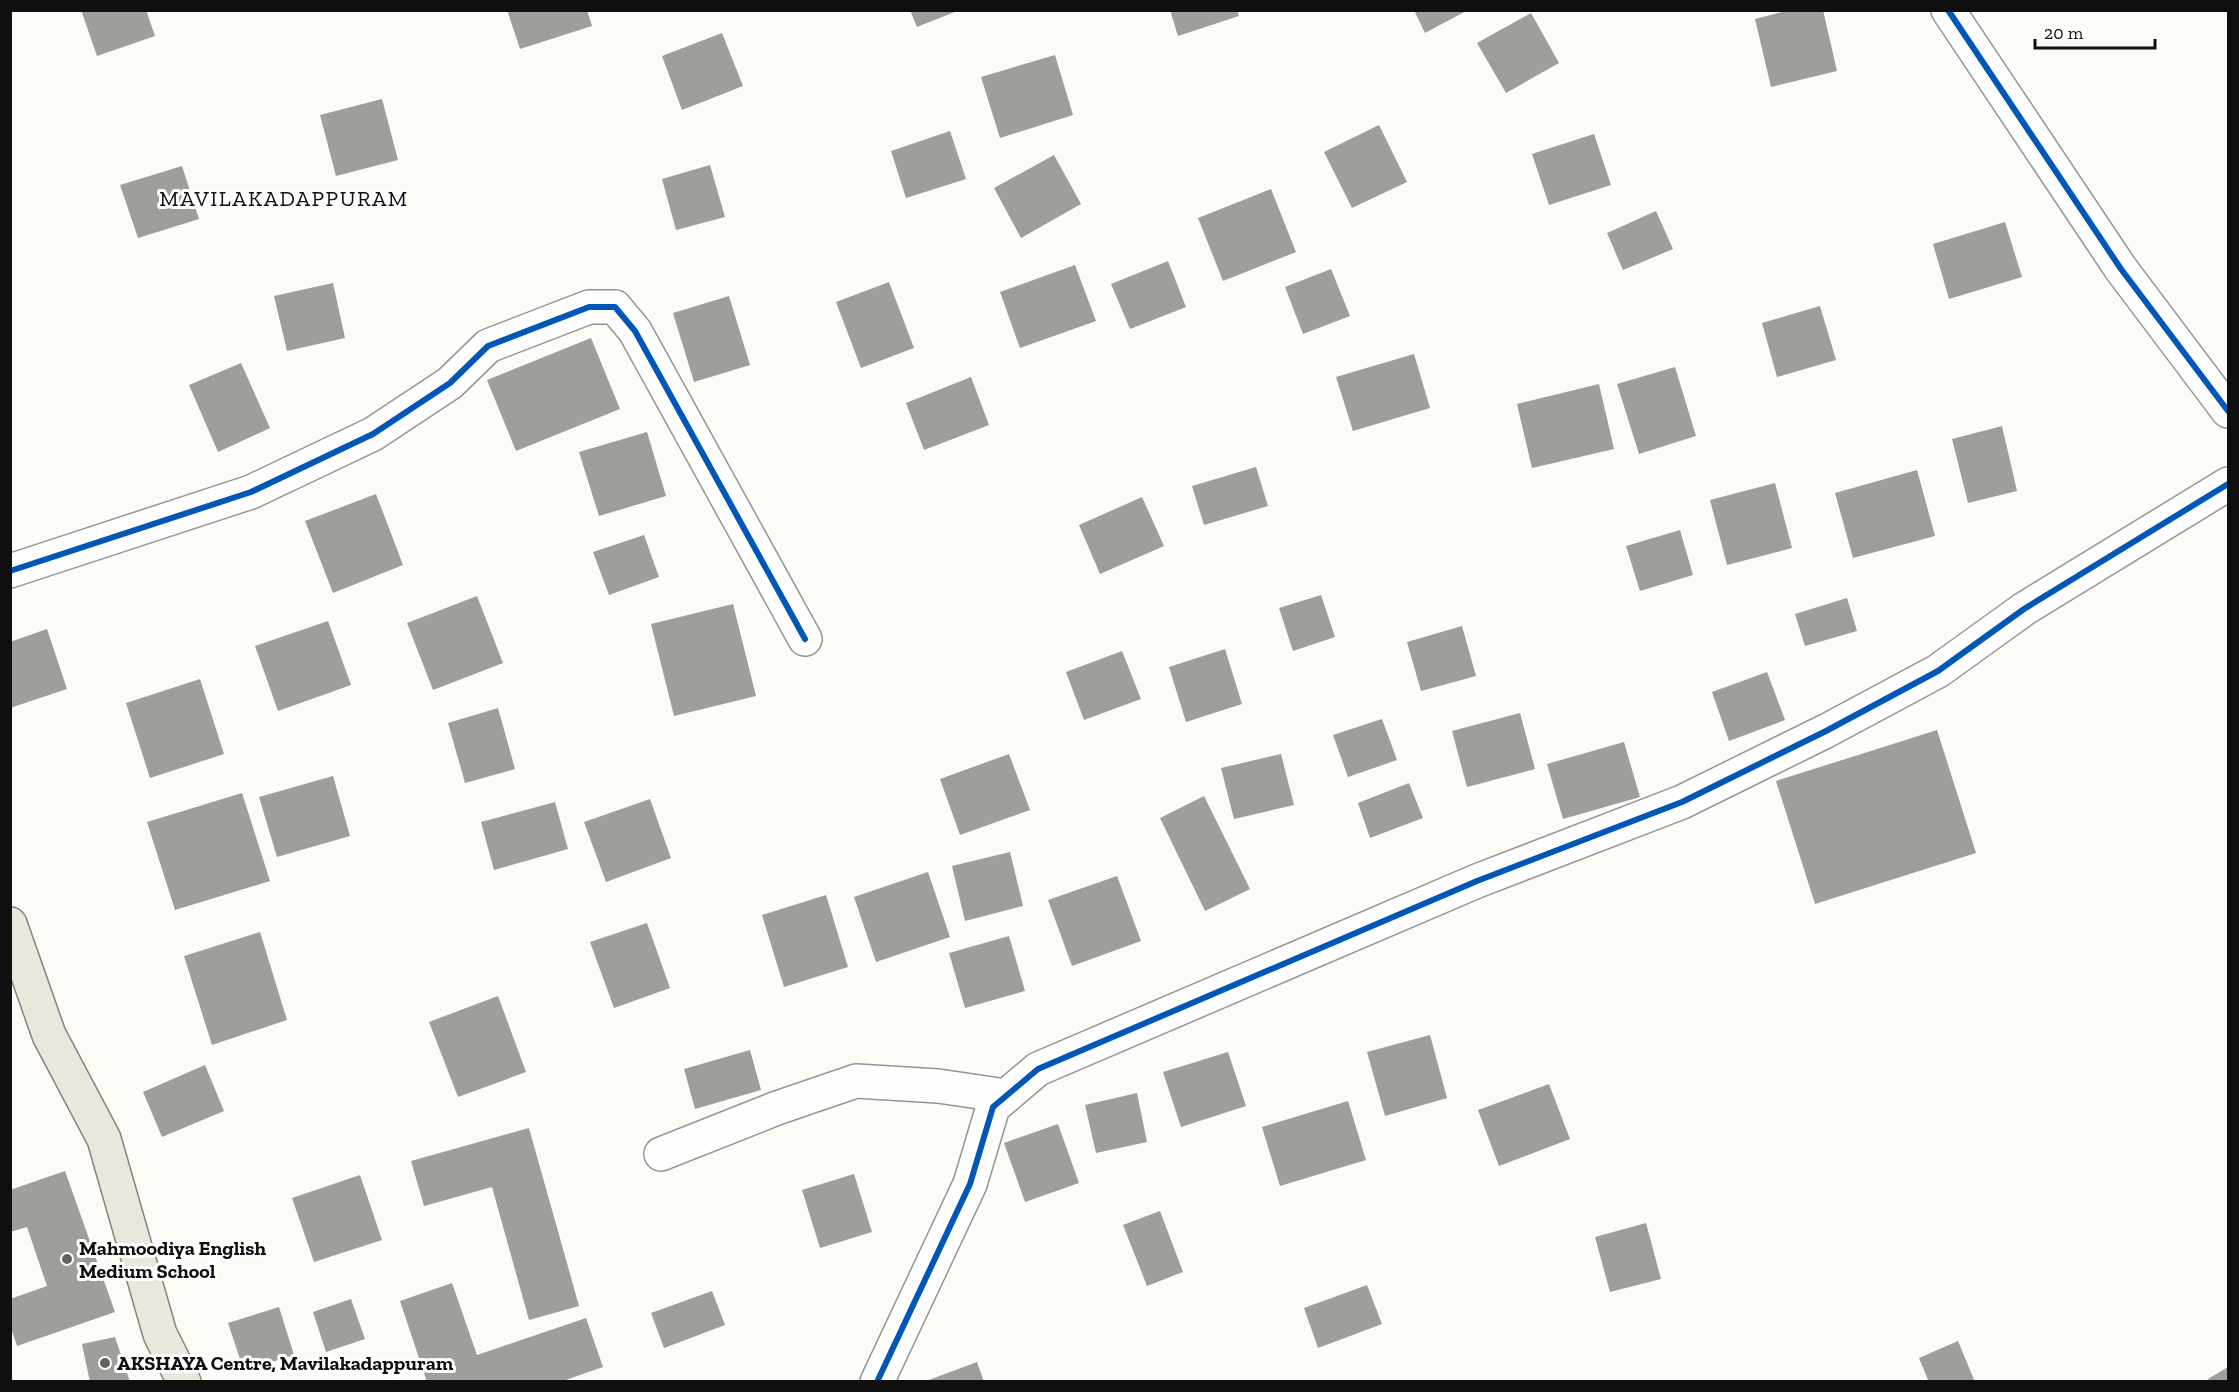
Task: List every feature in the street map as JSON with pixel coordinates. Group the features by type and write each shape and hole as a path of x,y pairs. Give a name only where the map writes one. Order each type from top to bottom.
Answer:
{"main road":[{"path":"10,924 49,1035 104,1139 160,1334 184,1382"}],"street":[{"path":"1948,10 2121,269 2229,411"},
{"path":"10,571 251,492 374,434 450,383 488,346 589,306 615,307 635,332 805,639"},
{"path":"877,1382 970,1184 993,1107 1038,1069 1477,881 1683,802 1826,731 1938,671 2024,609 2229,484"},
{"path":"661,1154 777,1108 856,1082 938,1086 1006,1096"}],"building":[{"path":"81,10 146,10 155,36 97,56"},
{"path":"507,10 587,10 592,26 520,49"},
{"path":"910,10 957,10 957,11 917,27"},
{"path":"1170,10 1237,10 1239,16 1178,36"},
{"path":"1414,10 1468,10 1425,33"},
{"path":"1790,10 1823,10 1837,71 1771,87 1755,19"},
{"path":"1531,13 1559,63 1506,93 1477,43"},
{"path":"722,33 743,86 682,110 662,56"},
{"path":"1055,55 1073,115 1000,138 981,77"},
{"path":"382,99 398,160 336,176 320,115"},
{"path":"1379,125 1407,182 1352,208 1324,152"},
{"path":"950,131 966,179 906,198 891,151"},
{"path":"1594,134 1611,185 1549,205 1532,154"},
{"path":"1054,155 1081,204 1021,238 994,188"},
{"path":"710,165 725,217 676,230 662,179"},
{"path":"182,166 199,219 138,238 120,185"},
{"path":"1271,189 1296,252 1223,281 1198,218"},
{"path":"1656,211 1673,249 1623,270 1607,233"},
{"path":"2005,222 2022,277 1949,299 1933,244"},
{"path":"1168,261 1186,307 1130,329 1111,284"},
{"path":"1075,265 1096,321 1020,348 1000,292"},
{"path":"1331,269 1350,316 1303,334 1285,287"},
{"path":"889,282 914,348 861,368 836,302"},
{"path":"333,283 345,338 287,351 274,296"},
{"path":"729,296 750,365 694,382 673,313"},
{"path":"1820,306 1836,360 1777,377 1762,323"},
{"path":"591,338 620,409 516,451 487,380"},
{"path":"1414,354 1430,408 1353,431 1336,377"},
{"path":"241,363 270,428 218,452 189,385"},
{"path":"1675,367 1696,436 1639,454 1617,384"},
{"path":"971,377 989,425 924,450 906,403"},
{"path":"1599,384 1614,449 1532,468 1517,404"},
{"path":"2002,426 2017,491 1968,503 1952,439"},
{"path":"647,432 666,496 599,516 579,452"},
{"path":"1256,467 1268,506 1204,525 1192,486"},
{"path":"1917,470 1935,536 1853,558 1835,493"},
{"path":"1775,483 1792,548 1727,565 1710,500"},
{"path":"376,494 403,565 333,593 305,521"},
{"path":"1142,497 1164,546 1100,574 1079,525"},
{"path":"1680,530 1693,575 1640,591 1626,546"},
{"path":"644,535 659,577 609,595 593,552"},
{"path":"1321,595 1335,637 1293,651 1279,608"},
{"path":"477,596 503,663 433,690 407,623"},
{"path":"1847,598 1857,631 1805,646 1795,614"},
{"path":"733,604 756,696 674,716 651,624"},
{"path":"328,621 351,685 278,711 255,646"},
{"path":"1462,626 1476,676 1421,691 1407,642"},
{"path":"47,629 67,689 10,708 10,642"},
{"path":"1225,649 1242,704 1186,722 1169,667"},
{"path":"1122,651 1141,699 1084,720 1066,672"},
{"path":"1767,672 1785,720 1729,741 1712,692"},
{"path":"200,679 224,754 150,778 126,703"},
{"path":"498,708 515,769 465,783 448,723"},
{"path":"1520,713 1535,769 1467,787 1452,731"},
{"path":"1382,719 1397,760 1348,777 1333,735"},
{"path":"1937,730 1976,853 1815,904 1776,781"},
{"path":"1624,742 1640,797 1563,819 1547,764"},
{"path":"1009,754 1030,810 960,835 940,779"},
{"path":"1281,754 1294,805 1234,819 1221,768"},
{"path":"333,776 350,836 277,857 259,797"},
{"path":"1409,783 1423,818 1370,838 1358,803"},
{"path":"242,793 270,881 175,910 147,822"},
{"path":"1204,796 1250,889 1205,911 1160,818"},
{"path":"650,799 671,858 606,882 584,822"},
{"path":"555,802 568,849 494,870 481,822"},
{"path":"1010,852 1023,906 965,921 952,866"},
{"path":"928,872 950,937 876,962 854,897"},
{"path":"1117,876 1141,941 1072,966 1048,900"},
{"path":"826,895 848,967 784,987 762,915"},
{"path":"647,923 670,988 614,1008 590,942"},
{"path":"260,932 287,1020 212,1045 184,956"},
{"path":"1009,936 1025,991 965,1008 949,953"},
{"path":"498,996 526,1072 458,1097 429,1022"},
{"path":"1430,1035 1447,1098 1385,1116 1367,1052"},
{"path":"750,1050 761,1090 695,1109 684,1069"},
{"path":"1228,1052 1246,1106 1181,1127 1163,1072"},
{"path":"205,1065 224,1111 162,1137 143,1092"},
{"path":"1549,1084 1570,1139 1499,1166 1478,1110"},
{"path":"1137,1093 1147,1142 1096,1153 1085,1105"},
{"path":"1348,1101 1366,1160 1280,1186 1262,1127"},
{"path":"1058,1124 1079,1183 1025,1202 1004,1143"},
{"path":"529,1128 579,1306 529,1320 492,1187 424,1206 411,1161"},
{"name":"Mahmoodiya English Medium School","path":"65,1171 115,1312 17,1346 10,1325 10,1299 47,1286 27,1227 10,1232 10,1190"},
{"path":"854,1174 872,1232 820,1248 802,1190"},
{"path":"360,1175 382,1240 314,1262 292,1198"},
{"path":"1160,1211 1183,1272 1147,1286 1123,1225"},
{"path":"1646,1223 1661,1279 1610,1292 1595,1237"},
{"path":"452,1283 477,1355 586,1318 603,1367 560,1382 427,1382 400,1301"},
{"path":"1367,1285 1382,1324 1318,1348 1304,1308"},
{"path":"712,1291 725,1325 664,1348 651,1313"},
{"path":"351,1299 365,1339 326,1352 313,1312"},
{"path":"279,1307 294,1355 244,1371 228,1323"},
{"name":"AKSHAYA Centre, Mavilakadappuram","path":"115,1337 130,1382 90,1382 82,1344"},
{"path":"1958,1341 1975,1382 1929,1382 1919,1358"},
{"path":"977,1362 984,1382 926,1382 926,1381"},
{"path":"2228,1367 2228,1382 2209,1382 2208,1379"}],"cycle path":[{"path":"1948,10 2121,269 2228,411"},
{"path":"10,571 251,492 373,434 450,383 488,346 589,307 615,307 635,331 805,639"},
{"path":"877,1382 970,1184 993,1107 1038,1069 1477,881 1682,802 1826,731 1938,671 2024,609 2228,484"}],"place":[{"name":"Mahmoodiya English Medium School","path":"67,1259"},
{"name":"AKSHAYA Centre, Mavilakadappuram","path":"105,1363"}],"district":[{"name":"MAVILAKADAPPURAM","path":"284,198"}]}
